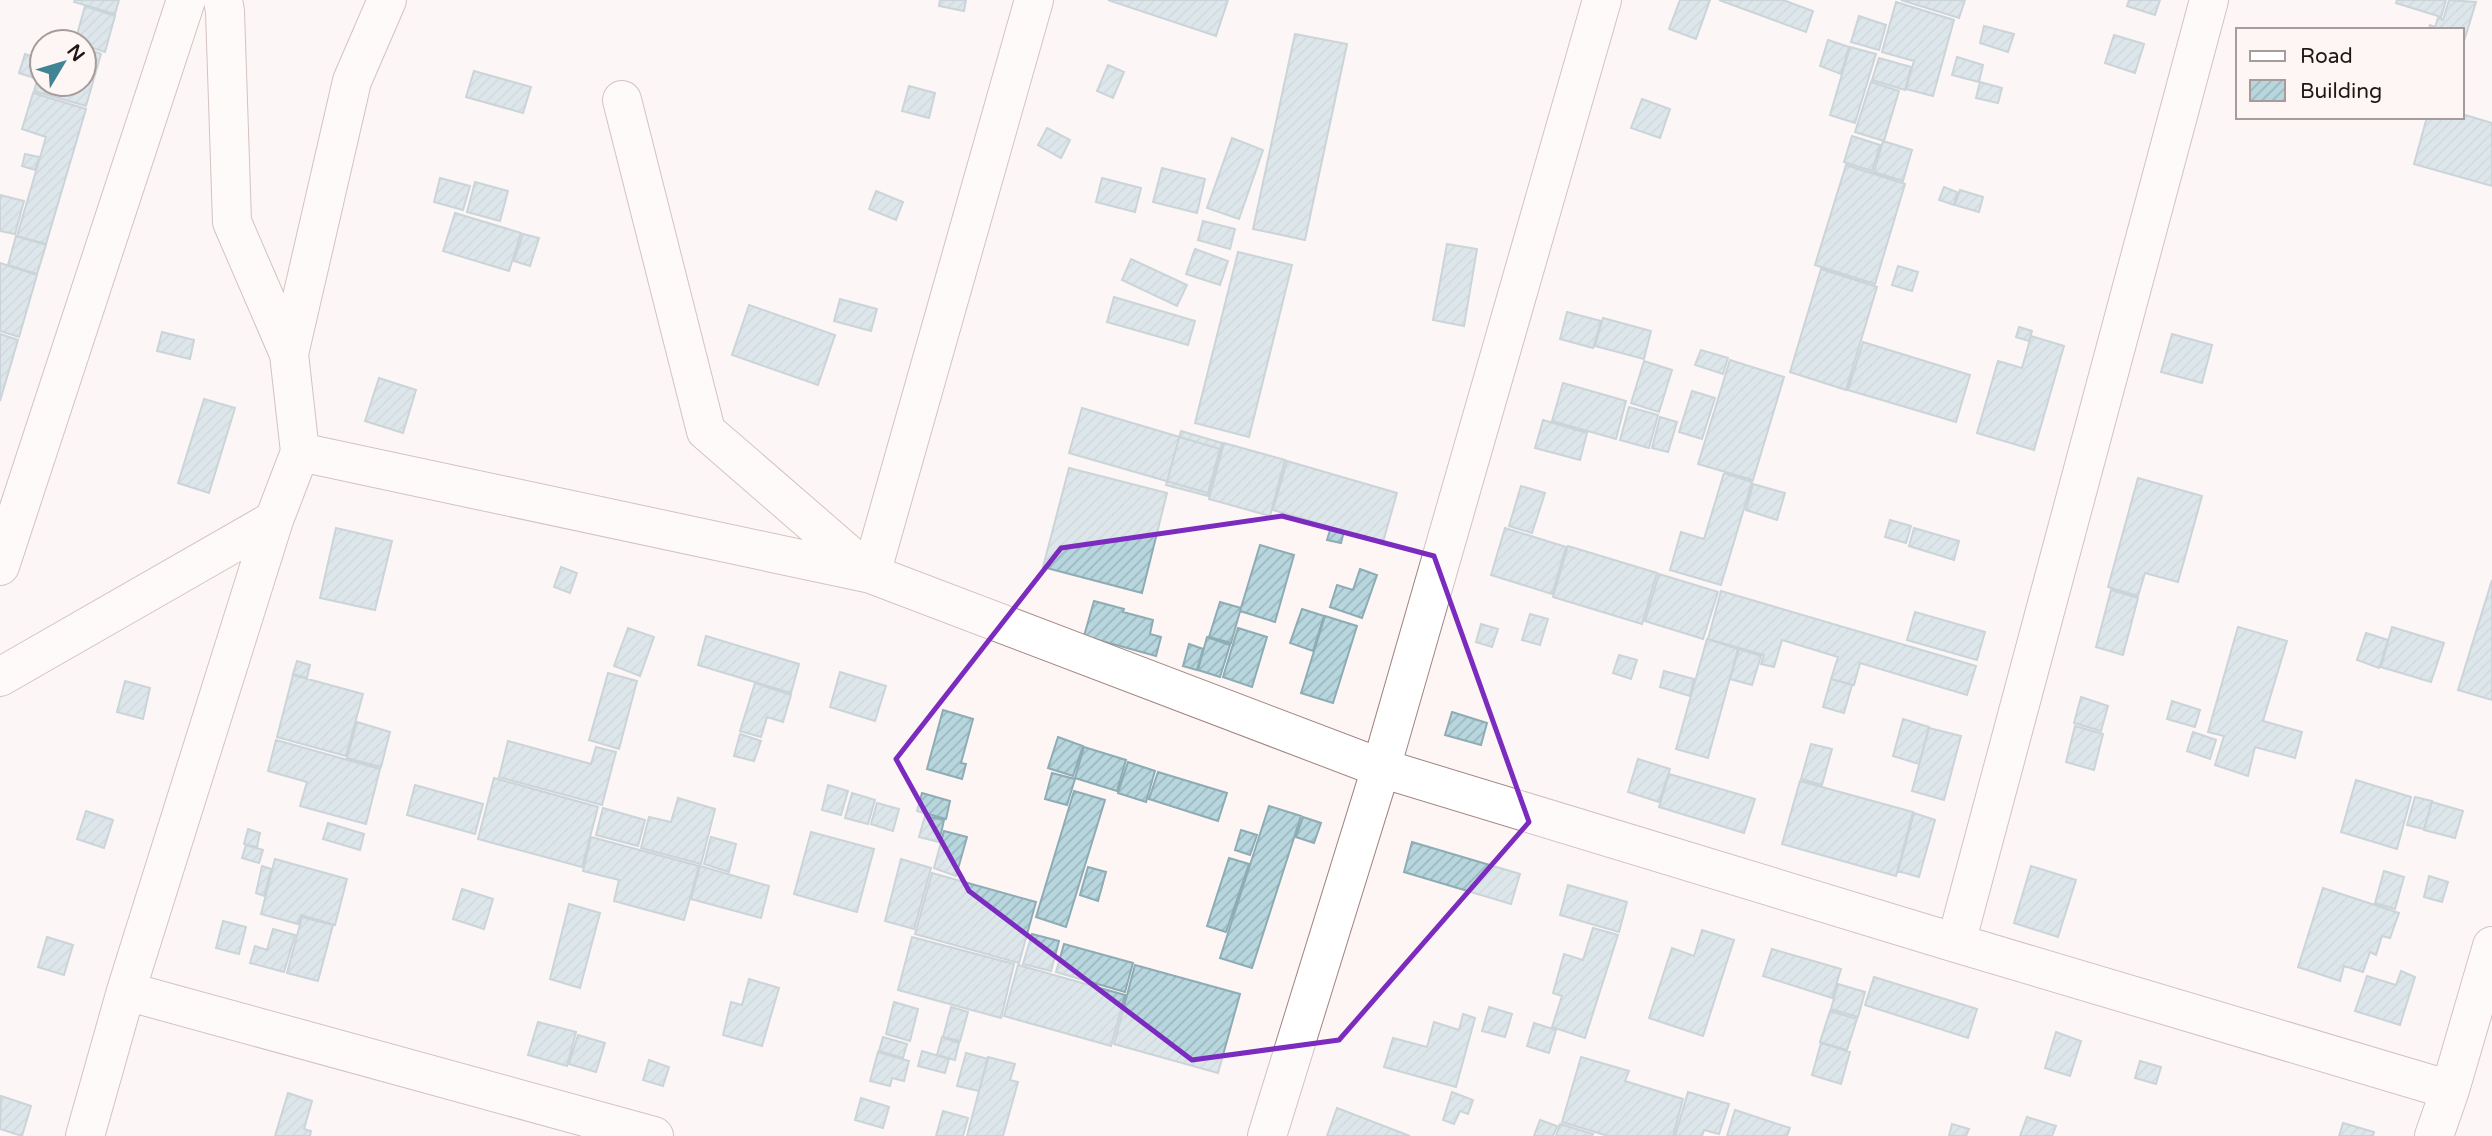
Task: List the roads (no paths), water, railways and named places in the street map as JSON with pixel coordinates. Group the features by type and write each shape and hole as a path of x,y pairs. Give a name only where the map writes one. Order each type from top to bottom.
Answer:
{"street":[{"path":"0,566 186,0"},
{"path":"85,1136 126,991 275,520 300,452 289,354 232,222 223,0"},
{"path":"289,354 352,80 387,0"},
{"path":"871,574 1034,0"},
{"path":"1267,1136 1381,768 1602,0"},
{"path":"1956,943 2209,0"},
{"path":"622,100 706,431 871,574"},
{"path":"300,452 871,574 1381,768 2450,1090"},
{"path":"0,677 275,520"},
{"path":"2434,1136 2492,946"},
{"path":"126,991 654,1136"}]}
